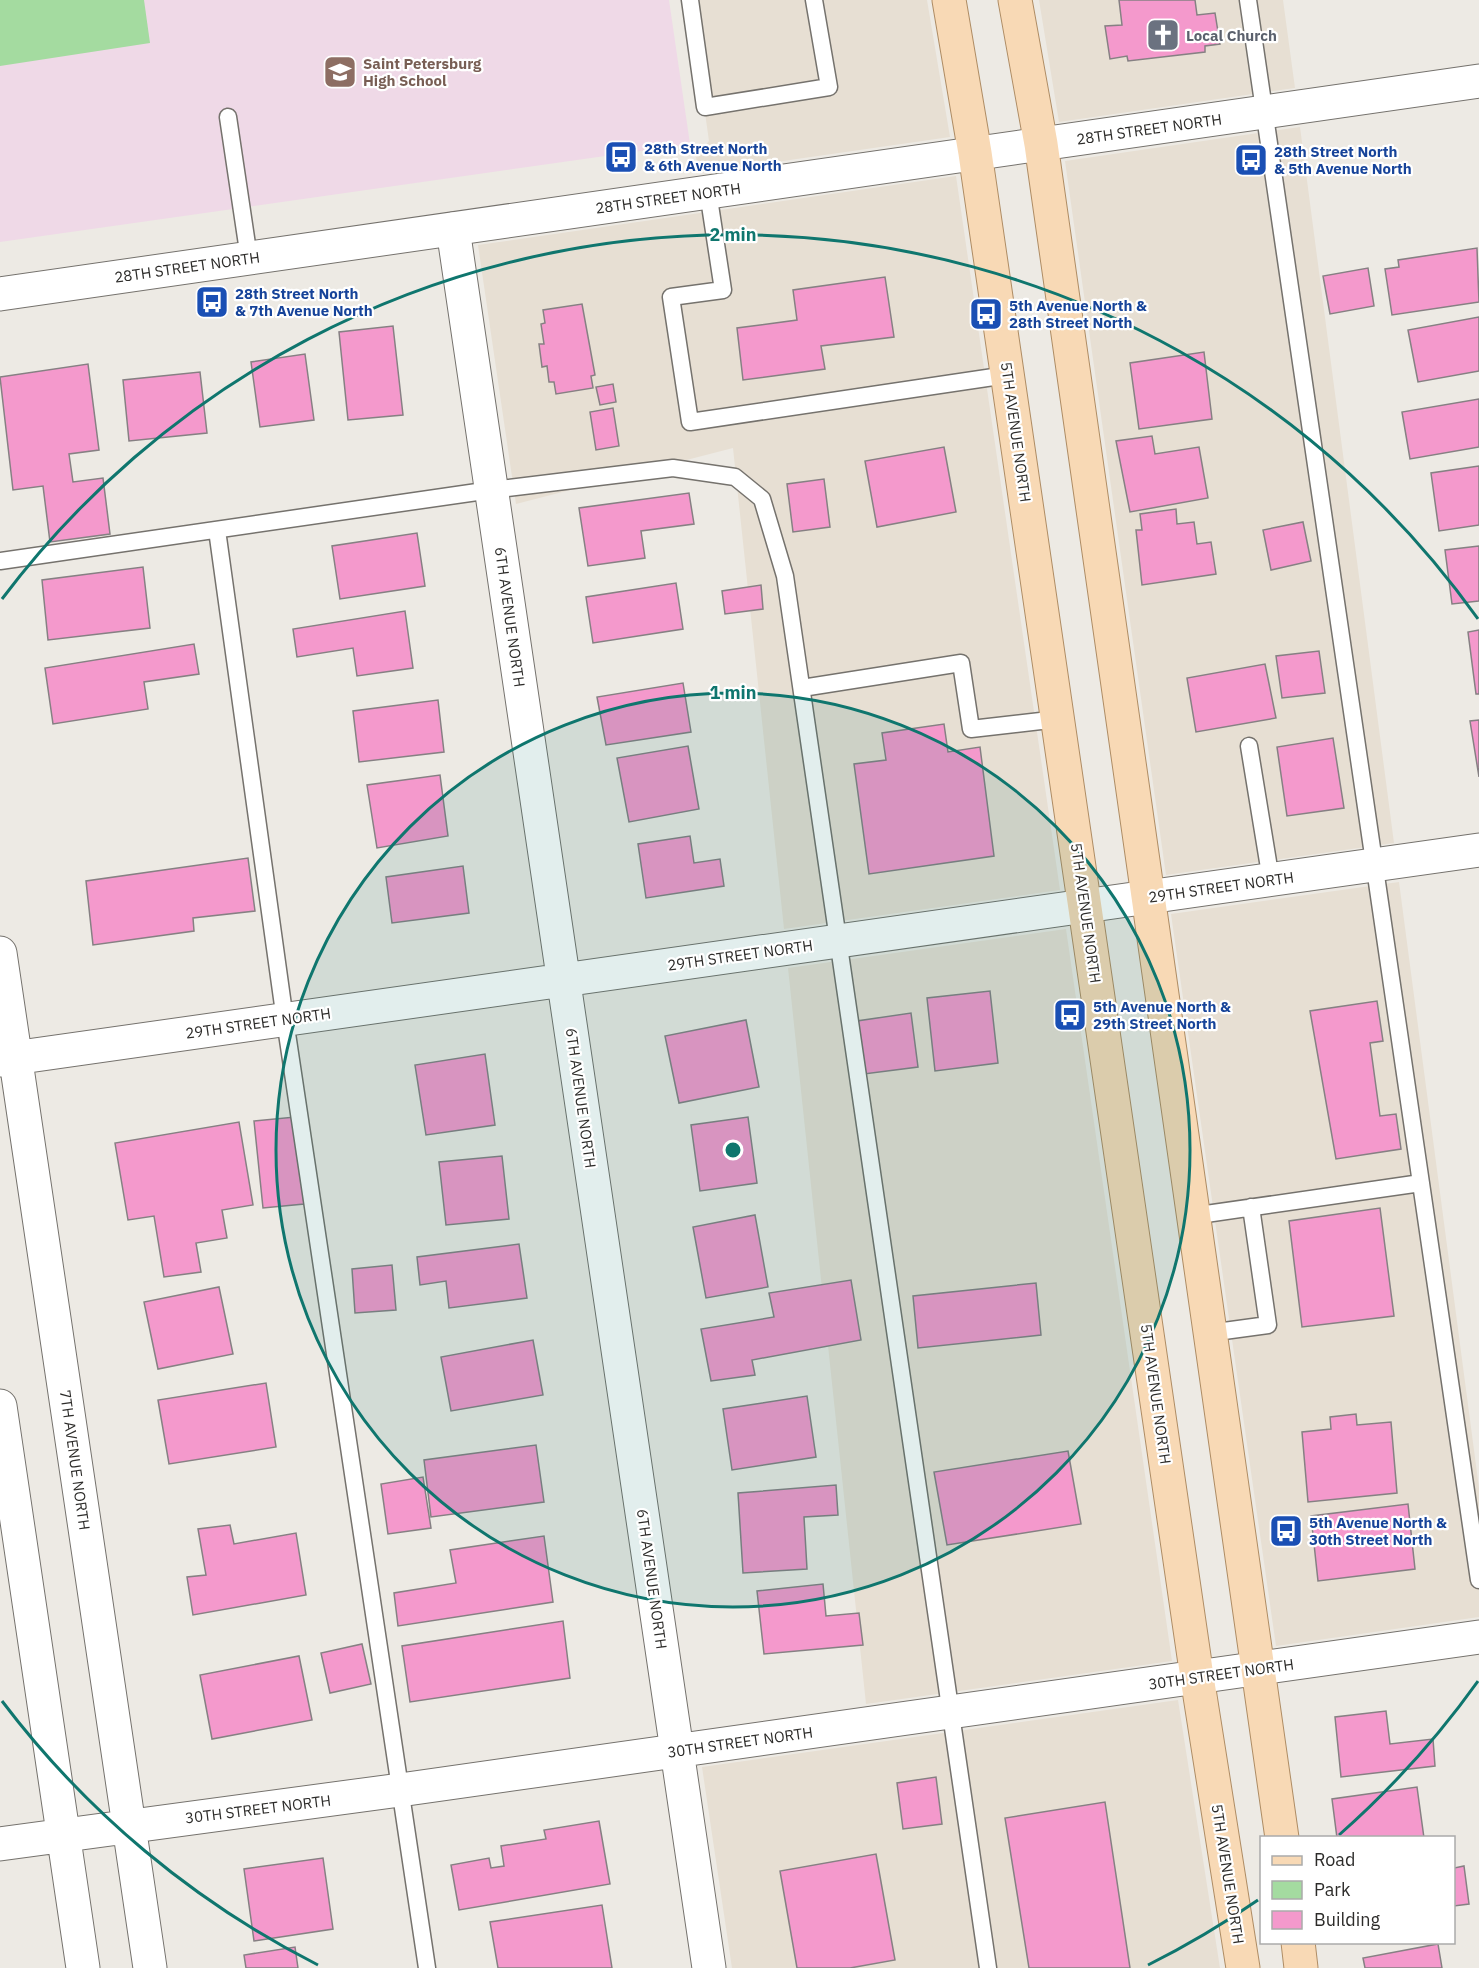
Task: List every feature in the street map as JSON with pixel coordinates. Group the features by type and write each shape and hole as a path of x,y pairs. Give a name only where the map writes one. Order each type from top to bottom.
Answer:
{"main road":[{"name":"5TH AVENUE NORTH","path":"949,0 975,153 1197,1677 1243,1968"},
{"path":"1015,0 1041,144 1256,1669 1282,1836"},
{"path":"1298,1944 1301,1968"}],"street":[{"name":"28TH STREET NORTH","path":"0,294 1479,81"},
{"name":"6TH AVENUE NORTH","path":"453,229 710,1968"},
{"name":"29TH STREET NORTH","path":"8,1059 1479,850"},
{"name":"7TH AVENUE NORTH","path":"0,953 8,1059 150,1968"},
{"path":"0,1406 83,1968"},
{"name":"30TH STREET NORTH","path":"0,1844 400,1790 1479,1637"}],"lane":[{"path":"690,0 705,107 829,87 814,0"},
{"path":"1248,0 1479,1580"},
{"path":"228,117 249,258"},
{"path":"708,192 723,290 671,297 690,422 1007,375"},
{"path":"0,561 491,490 673,468 735,477 762,498 785,576 988,1968"},
{"path":"217,530 285,1020 427,1968"},
{"path":"802,688 961,663 971,729 1058,719"},
{"path":"1249,747 1271,880"},
{"path":"1192,1216 1421,1183"},
{"path":"1209,1333 1268,1325 1251,1207"}],"shaded area":[{"name":"Saint Petersburg High School","path":"0,0 669,0 690,144 0,242"},
{"path":"689,0 927,0 950,137 699,173 696,157 709,141"},
{"path":"1039,0 1283,0 1295,88 1059,122"},
{"path":"1300,127 1394,843 1166,875 1065,161"},
{"path":"956,176 1060,890 784,929 733,448 516,504 478,245"},
{"path":"1399,882 1479,1488 1479,1617 1276,1646 1171,914"},
{"path":"1066,929 1172,1661 866,1704 788,968"},
{"path":"1178,1700 1220,1968 732,1968 702,1767"}],"green space":[{"path":"0,0 144,0 150,43 0,66"}],"building":[{"name":"Local Church","path":"1119,0 1195,0 1197,15 1215,13 1220,44 1205,46 1205,52 1128,61 1127,56 1110,59 1105,26 1122,25"},
{"path":"1477,248 1479,302 1392,315 1385,269 1399,267 1398,260"},
{"path":"1368,268 1374,306 1330,314 1323,276"},
{"path":"885,277 894,337 821,346 825,369 743,380 737,328 797,320 793,290"},
{"path":"582,304 595,375 591,376 593,388 556,394 554,382 549,382 547,366 542,367 539,344 544,344 541,324 545,323 543,310"},
{"path":"1479,317 1479,371 1418,382 1408,330"},
{"path":"393,326 403,415 348,420 339,332"},
{"path":"1204,352 1212,419 1139,429 1130,363"},
{"path":"305,354 314,420 260,427 251,362"},
{"path":"88,364 99,450 69,454 73,482 103,478 110,534 50,542 43,486 13,490 0,377"},
{"path":"200,372 207,433 129,441 123,380"},
{"path":"613,384 616,402 600,405 596,387"},
{"path":"1479,399 1479,447 1410,459 1402,412"},
{"path":"613,408 619,446 596,450 590,412"},
{"path":"1152,436 1155,454 1199,447 1208,498 1130,512 1116,441"},
{"path":"944,447 956,512 877,527 865,461"},
{"path":"1479,466 1479,525 1439,531 1431,473"},
{"path":"824,479 830,527 793,532 787,484"},
{"path":"689,493 694,524 641,531 645,558 588,566 579,508"},
{"path":"1176,509 1177,524 1194,522 1197,544 1211,542 1216,574 1142,585 1136,530 1142,530 1140,514"},
{"path":"1303,522 1311,561 1271,570 1263,530"},
{"path":"417,533 425,586 340,599 332,546"},
{"path":"1479,546 1479,601 1452,604 1445,550"},
{"path":"143,567 150,628 48,640 42,580"},
{"path":"676,583 683,629 593,643 586,597"},
{"path":"761,585 763,609 725,614 722,591"},
{"path":"405,611 413,668 357,676 353,648 297,657 293,629"},
{"path":"1479,630 1479,694 1476,694 1468,632"},
{"path":"194,644 199,674 144,682 148,709 53,724 45,668"},
{"path":"1319,651 1325,693 1282,698 1276,656"},
{"path":"1265,664 1276,718 1196,732 1187,678"},
{"path":"683,683 691,732 606,745 597,697"},
{"path":"438,700 444,752 359,762 353,711"},
{"path":"1479,720 1479,777 1470,721"},
{"path":"944,724 948,752 980,747 994,856 869,874 854,764 886,760 882,733"},
{"path":"1333,738 1344,808 1287,816 1277,747"},
{"path":"688,746 699,809 629,822 617,758"},
{"path":"440,775 448,836 377,848 367,785"},
{"path":"690,836 694,863 720,859 724,886 646,898 638,844"},
{"path":"248,858 255,911 193,918 194,931 93,945 86,881"},
{"path":"463,866 469,913 392,923 386,877"},
{"path":"990,991 998,1063 935,1071 927,998"},
{"path":"1377,1001 1383,1041 1370,1043 1380,1116 1396,1114 1401,1149 1336,1159 1310,1011"},
{"path":"911,1013 918,1067 864,1074 857,1021"},
{"path":"746,1020 759,1087 679,1103 665,1036"},
{"path":"485,1054 495,1125 426,1135 415,1065"},
{"path":"295,1117 304,1204 263,1208 254,1121"},
{"path":"748,1117 757,1183 700,1191 691,1125"},
{"path":"239,1122 253,1205 222,1210 227,1238 196,1243 201,1272 164,1277 154,1216 128,1220 115,1143"},
{"path":"502,1156 509,1219 446,1225 439,1162"},
{"path":"1380,1208 1394,1316 1302,1327 1289,1221"},
{"path":"755,1215 768,1287 706,1298 693,1227"},
{"path":"519,1244 527,1298 449,1308 446,1281 420,1285 417,1257"},
{"path":"392,1265 396,1310 355,1313 352,1269"},
{"path":"851,1280 861,1340 752,1360 755,1375 711,1381 701,1329 774,1317 769,1293"},
{"path":"1036,1283 1041,1335 918,1348 913,1296"},
{"path":"219,1287 233,1354 158,1369 144,1302"},
{"path":"533,1340 543,1395 451,1411 441,1357"},
{"path":"266,1383 276,1447 169,1464 158,1400"},
{"path":"807,1396 816,1457 732,1470 723,1409"},
{"path":"1356,1414 1357,1425 1391,1422 1397,1493 1308,1502 1302,1432 1331,1429 1330,1417"},
{"path":"536,1445 544,1502 431,1517 424,1460"},
{"path":"1068,1451 1081,1524 947,1545 934,1472"},
{"path":"423,1477 431,1528 388,1534 381,1484"},
{"path":"836,1485 838,1515 804,1517 807,1569 743,1573 738,1493"},
{"path":"1408,1504 1415,1569 1318,1581 1311,1516"},
{"path":"230,1525 234,1544 296,1533 306,1595 193,1615 187,1577 206,1575 198,1529"},
{"path":"544,1536 553,1602 398,1626 394,1593 456,1583 450,1550"},
{"path":"823,1584 826,1616 859,1613 863,1645 764,1654 757,1591"},
{"path":"563,1621 570,1678 410,1702 402,1646"},
{"path":"362,1644 371,1684 330,1693 321,1653"},
{"path":"299,1656 312,1720 212,1739 200,1675"},
{"path":"1386,1711 1390,1744 1433,1739 1435,1766 1341,1777 1335,1717"},
{"path":"936,1777 942,1824 903,1829 897,1783"},
{"path":"1417,1787 1424,1836 1337,1836 1332,1799"},
{"path":"1105,1802 1130,1968 1029,1968 1005,1818"},
{"path":"599,1821 610,1884 459,1910 451,1865 489,1858 491,1868 504,1866 501,1846 546,1839 544,1830"},
{"path":"876,1854 895,1960 850,1968 797,1968 780,1871"},
{"path":"323,1858 333,1929 254,1941 244,1869"},
{"path":"1464,1866 1469,1904 1455,1906 1455,1868"},
{"path":"602,1905 612,1968 498,1968 490,1922"},
{"path":"1438,1944 1442,1968 1365,1968 1363,1958"},
{"path":"295,1947 298,1968 246,1968 244,1955"}],"place":[{"name":"Local Church","path":"1163,35"},
{"name":"Saint Petersburg High School","path":"340,72"},
{"name":"28th Street North & 6th Avenue North","path":"621,157"},
{"name":"28th Street North & 5th Avenue North","path":"1251,160"},
{"name":"28th Street North & 7th Avenue North","path":"212,302"},
{"name":"5th Avenue North & 28th Street North","path":"986,314"},
{"name":"5th Avenue North & 29th Street North","path":"1070,1015"},
{"name":"5th Avenue North & 30th Street North","path":"1286,1531"}]}
